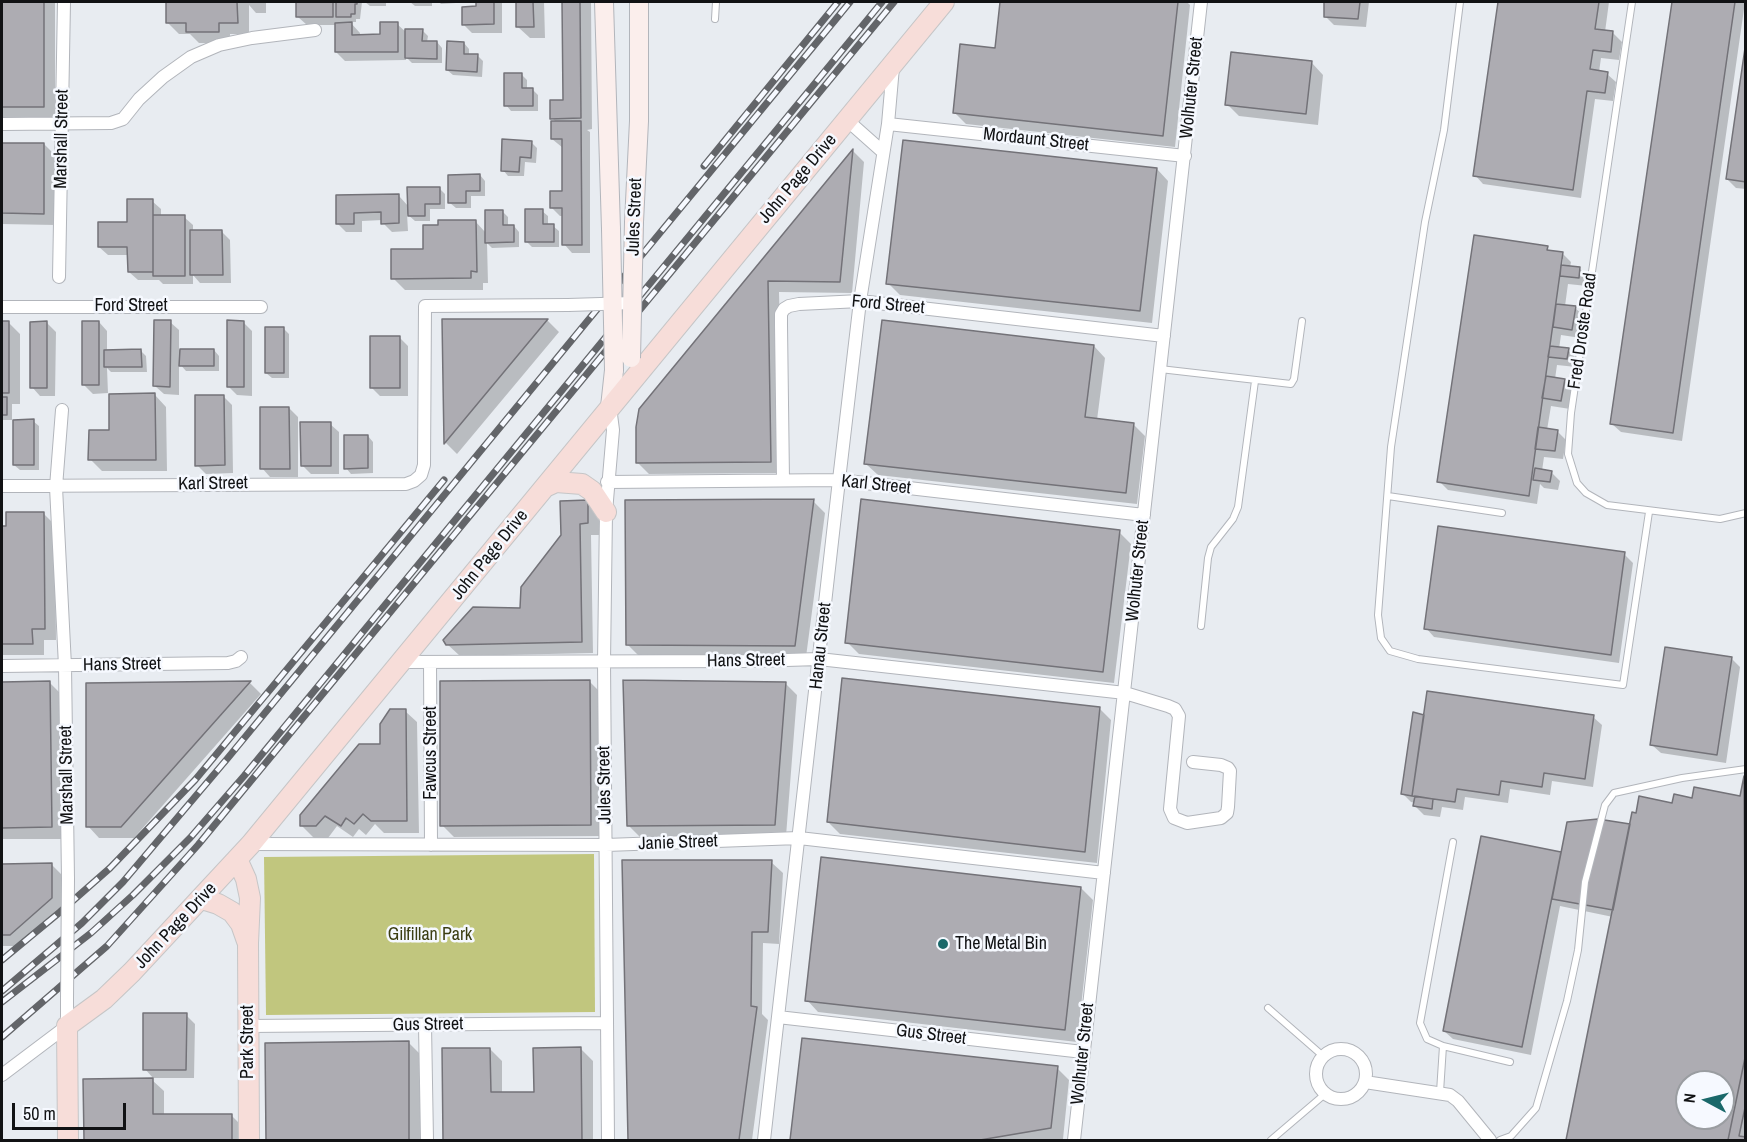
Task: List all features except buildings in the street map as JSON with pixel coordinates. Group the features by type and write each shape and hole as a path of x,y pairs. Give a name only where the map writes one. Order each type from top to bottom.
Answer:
{"main road":[{"name":"Jules Street","path":"604,2 614,304 614,370 610,407"},
{"name":"Jules Street","path":"627,387 631,358 633,222 639,121 639,2"},
{"name":"John Page Drive","path":"67,1026 104,999 132,972 237,860 944,2"},
{"path":"607,121 639,121"},
{"path":"545,487 556,482 582,484 592,491 606,512"},
{"name":"Park Street","path":"237,860 246,879 250,898 248,943 249,1140"},
{"name":"Park Street","path":"202,899 232,912 241,924 248,943"},
{"name":"Marshall Street","path":"67,1026 68,1140"}],"street":[{"name":"Marshall Street","path":"59,277 64,2"},
{"name":"Wolhuter Street","path":"1074,1140 1201,2"},
{"path":"2,124 111,123 123,118 139,99 163,77 191,57 219,45 252,38 315,30"},
{"name":"Hanau Street","path":"764,1140 860,301 888,124 894,63"},
{"path":"847,120 883,152"},
{"name":"Mordaunt Street","path":"888,124 1185,156"},
{"name":"Ford Street","path":"783,480 781,315 784,309 800,304 860,301 1164,336"},
{"path":"614,304 633,303"},
{"name":"Karl Street","path":"2,486 406,484 421,475 426,446 425,306 614,304"},
{"name":"Ford Street","path":"2,307 261,307"},
{"name":"Jules Street","path":"608,1140 604,662 606,512 613,430 627,387"},
{"name":"Jules Street","path":"610,407 613,430"},
{"name":"Marshall Street","path":"62,410 56,487 65,666 68,879 67,1026"},
{"name":"Karl Street","path":"607,482 839,480 1144,515"},
{"name":"Hans Street","path":"2,666 228,663 241,657"},
{"name":"Hans Street","path":"401,662 819,659 1125,693 1168,706 1175,709 1179,716 1170,809 1174,818 1187,823 1224,817 1228,807 1230,771 1228,768 1193,762"},
{"name":"Fawcus Street","path":"430,662 431,845"},
{"name":"Janie Street","path":"250,844 606,845 799,838 1104,873"},
{"name":"Gus Street","path":"778,1017 1083,1052"},
{"name":"Gus Street","path":"249,1026 607,1023"},
{"path":"424,1025 427,1140"},
{"name":"John Page Drive","path":"2,1075 67,1026"},
{"path":"1344,1049 1354,1053 1362,1060 1366,1071 1365,1082 1358,1093 1348,1099 1336,1099 1325,1094 1318,1086 1315,1076 1317,1065 1323,1056 1332,1050 1344,1049"},
{"path":"1365,1082 1450,1095 1458,1101 1490,1140"}],"lane":[{"path":"715,19 716,2"},
{"path":"1461,2 1444,130 1425,222 1391,447 1378,615 1381,638 1389,651 1418,660 1623,685 1649,512"},
{"name":"Fred Droste Road","path":"1632,2 1571,413 1568,454 1577,483 1597,500 1607,505 1720,519 1746,513"},
{"path":"1160,369 1291,384 1294,379 1302,321"},
{"path":"1201,626 1211,547 1233,519 1238,507 1255,381"},
{"path":"1388,496 1502,513"},
{"path":"1500,1140 1511,1136 1536,1108 1567,1001 1578,950 1585,882 1602,814 1610,799 1614,793 1683,778 1746,769"},
{"path":"1453,842 1420,1023 1427,1039 1443,1046 1509,1062"},
{"path":"1268,1008 1323,1056"},
{"path":"1440,1092 1443,1046"},
{"path":"1271,1140 1325,1094"}],"green space":[{"name":"Gilfillan Park","path":"594,854 595,1012 266,1015 264,857"}],"railway":[{"path":"704,166 838,2"},
{"path":"2,991 82,923 123,882 227,759 850,2"},
{"path":"2,1002 91,933 190,838 244,776 882,2"},
{"path":"2,1037 107,946 198,845 894,2"},
{"path":"2,960 110,868 195,780 444,480"}],"place":[{"name":"The Metal Bin","path":"943,944"}]}
